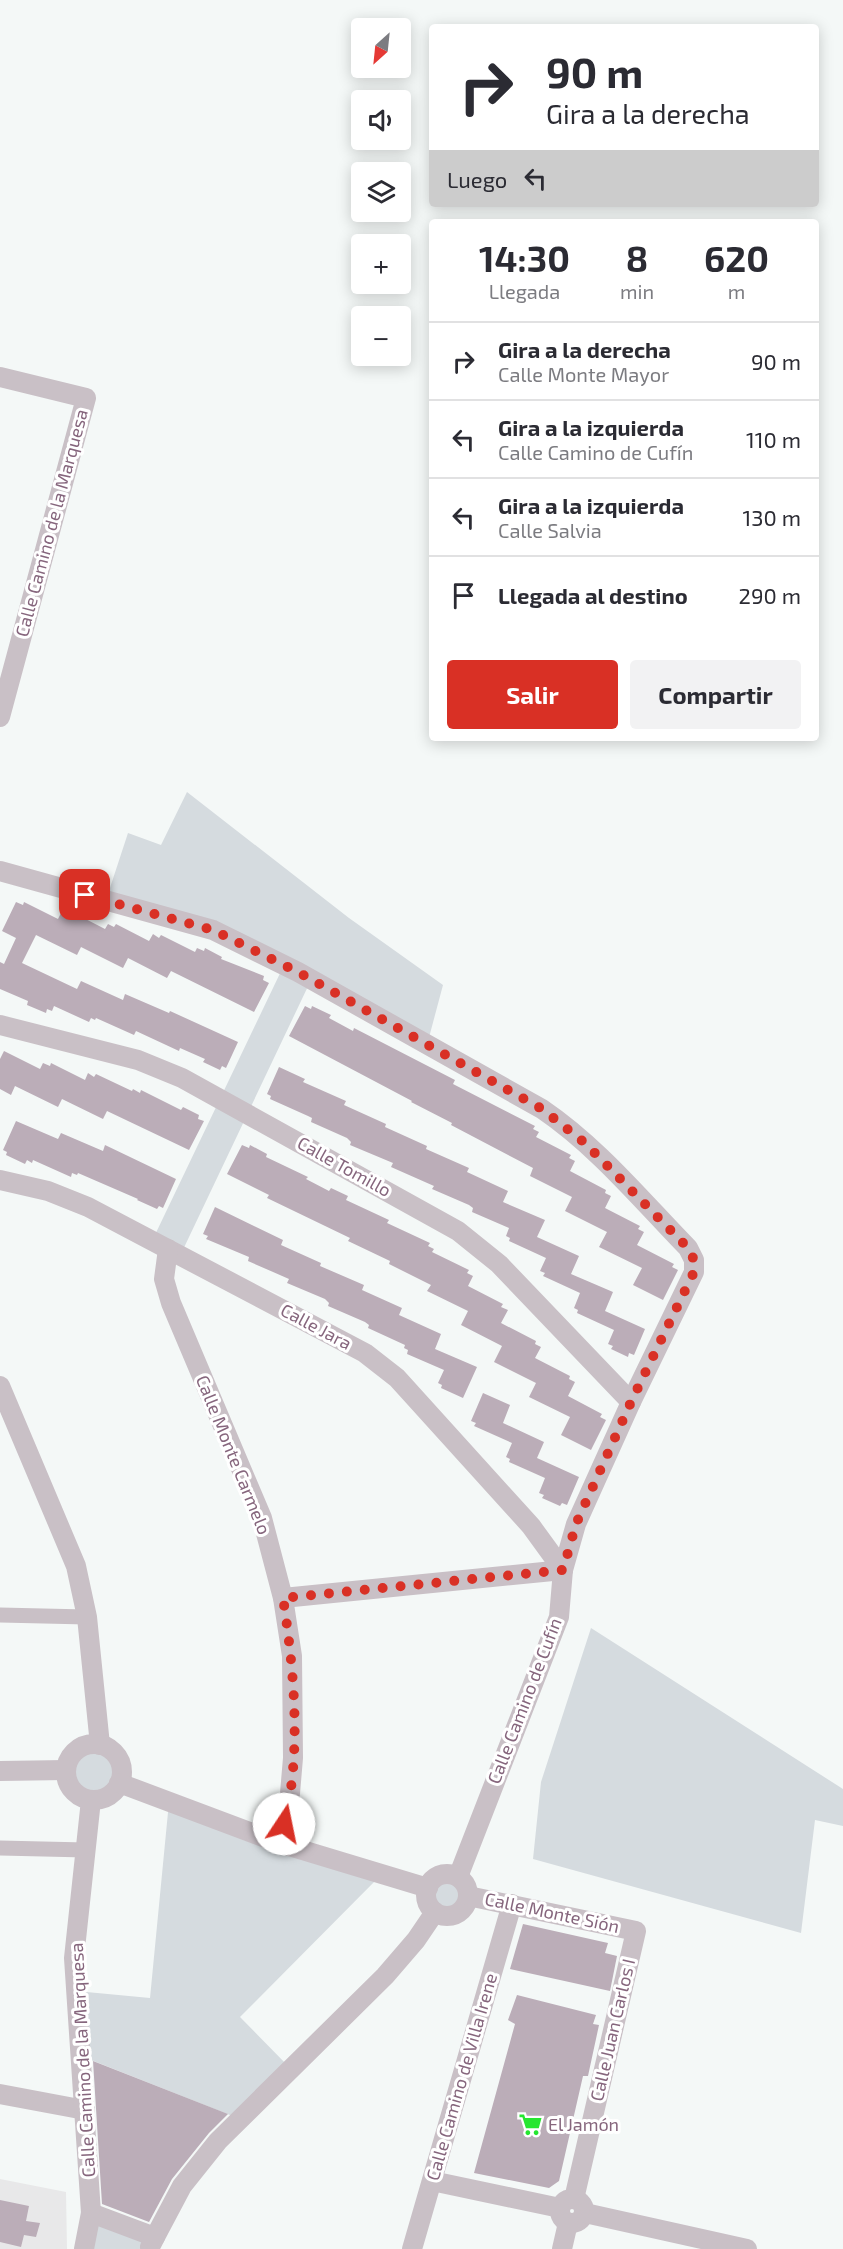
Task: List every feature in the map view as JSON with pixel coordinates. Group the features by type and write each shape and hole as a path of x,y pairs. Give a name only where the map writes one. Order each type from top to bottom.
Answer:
{"street":[{"name":"Calle Camino de la Marquesa","path":"0,377 86,398 0,717"},
{"name":"Calle Camino de Cufín","path":"0,871 213,930 312,980 542,1109 561,1122 585,1143 688,1248 694,1260 694,1272 631,1402 576,1524 563,1570 559,1617 458,1877"},
{"name":"Calle Tomillo","path":"0,1025 138,1060 182,1078 458,1231 499,1264 631,1402"},
{"name":"Calle Jara","path":"0,1180 48,1191 88,1207 365,1353 397,1378 531,1526 563,1570"},
{"name":"Calle Monte Carmelo","path":"168,1249 164,1279 171,1303 262,1518 283,1598 292,1656 293,1758 289,1805 279,1843"},
{"path":"0,1386 76,1566 87,1617 100,1745"},
{"path":"283,1598 563,1570"},
{"path":"0,1615 87,1617"},
{"path":"100,1745 115,1754 122,1770 119,1783 111,1794 104,1798 91,1800 77,1795 70,1788 66,1770 68,1760 81,1747 100,1745"},
{"path":"0,1772 66,1770"},
{"path":"119,1783 279,1843 428,1888"},
{"name":"Calle Camino de la Marquesa","path":"84,2249 91,2213 74,1958 91,1800"},
{"path":"0,1848 86,1850"},
{"path":"440,1875 458,1877 466,1885 468,1896 464,1908 447,1916 435,1912 427,1901 430,1883 440,1875"},
{"name":"Calle Monte Sión","path":"468,1896 636,1931"},
{"name":"Calle Camino de Villa Irene","path":"412,2249 512,1904"},
{"path":"91,2213 152,2243 182,2186 212,2147 385,1976 416,1940 435,1912"},
{"name":"Calle Juan Carlos I","path":"562,2249 636,1931"},
{"path":"0,2094 85,2110"},
{"path":"432,2181 711,2245 747,2249"},
{"name":"Calle Juan Carlos I","path":"570,2249 572,2213"}],"shaded area":[{"path":"187,792 349,918 443,985 427,1045 311,980 180,1256 153,1239 284,965 106,900 128,833 161,845"},
{"path":"591,1628 843,1789 843,1826 815,1820 801,1933 533,1859 541,1782"},
{"path":"94,1751 110,1757 116,1773 110,1789 94,1795 78,1789 72,1773 78,1757"},
{"path":"169,1802 382,1874 240,2017 291,2069 240,2119 81,2056 76,1991 150,1998"},
{"path":"448,1878 460,1883 465,1895 460,1907 448,1912 436,1907 431,1895 436,1883"},
{"path":"0,2179 66,2192 67,2249 0,2249"},
{"path":"91,2213 155,2237 149,2249 84,2249"}],"building":[{"path":"16,902 23,905 24,902 58,919 62,911 69,914 70,911 105,929 108,924 114,927 116,924 149,941 153,934 159,938 161,935 195,952 197,948 204,951 205,948 222,957 221,959 264,976 263,980 269,983 254,1012 171,971 167,978 128,958 123,968 81,947 77,955 36,935 22,963 77,989 81,981 123,1000 125,994 169,1013 170,1011 238,1042 226,1068 222,1066 220,1070 203,1062 205,1059 180,1048 179,1051 136,1031 134,1035 96,1018 95,1020 91,1018 89,1022 54,1006 52,1011 47,1009 46,1013 27,1005 28,1001 0,989 0,962 4,964 16,938 2,931"},
{"path":"305,1006 311,1009 312,1006 331,1015 329,1018 353,1031 354,1028 455,1080 453,1084 535,1126 533,1129 539,1132 536,1137 571,1155 569,1158 575,1161 570,1171 606,1190 605,1193 611,1196 605,1208 640,1226 638,1229 644,1232 637,1245 674,1264 672,1267 678,1270 663,1300 633,1285 642,1268 599,1247 607,1232 565,1211 572,1197 530,1176 533,1168 289,1036"},
{"path":"4,1051 40,1069 43,1063 50,1066 51,1063 85,1080 88,1073 94,1077 96,1074 132,1091 133,1089 140,1093 141,1090 181,1110 183,1107 199,1115 198,1119 204,1121 189,1150 107,1111 103,1119 62,1099 58,1107 15,1086 11,1095 0,1089 0,1059"},
{"path":"279,1067 305,1079 303,1082 346,1101 344,1105 386,1124 385,1127 427,1146 426,1149 469,1168 467,1172 508,1191 503,1202 545,1220 537,1237 579,1256 571,1274 613,1292 605,1311 645,1329 634,1355 629,1353 628,1357 611,1349 613,1346 608,1344 614,1330 577,1313 578,1310 574,1308 580,1293 543,1276 545,1273 540,1271 546,1258 509,1241 510,1238 506,1236 509,1228 472,1212 473,1208 469,1205 432,1189 434,1186 391,1167 393,1163 350,1145 351,1142 347,1138 311,1122 312,1118 270,1099 271,1096 267,1094"},
{"path":"16,1121 58,1139 61,1133 103,1151 105,1145 176,1179 163,1208 159,1206 157,1209 78,1173 77,1175 72,1173 71,1177 33,1160 32,1163 27,1160 25,1164 6,1155 7,1152 3,1150"},
{"path":"242,1145 249,1148 250,1145 267,1154 266,1157 308,1177 306,1179 329,1191 331,1188 348,1196 346,1200 430,1243 428,1246 434,1249 432,1252 469,1270 467,1273 473,1276 468,1286 503,1304 501,1307 508,1310 501,1323 536,1341 535,1344 541,1347 535,1358 570,1376 569,1379 575,1382 568,1396 602,1414 600,1417 606,1420 591,1450 561,1435 570,1417 529,1397 536,1383 494,1362 502,1346 461,1325 468,1311 427,1291 431,1285 389,1264 390,1261 348,1241 350,1238 267,1198 269,1195 227,1174"},
{"path":"215,1207 283,1240 281,1245 321,1263 320,1266 364,1285 362,1290 402,1308 399,1315 441,1334 435,1349 477,1367 463,1398 441,1388 442,1385 438,1383 444,1370 407,1354 408,1350 404,1348 405,1345 368,1328 369,1325 365,1322 328,1306 329,1303 325,1299 287,1283 289,1279 248,1261 249,1257 206,1239 208,1236 203,1234"},
{"path":"483,1393 510,1405 503,1423 544,1442 537,1458 579,1477 567,1505 562,1503 560,1506 542,1498 544,1495 539,1493 545,1478 509,1462 510,1459 506,1457 512,1443 474,1426 476,1423 471,1421"},
{"path":"523,1924 608,1943 605,1953 617,1956 610,1991 510,1969"},
{"name":"El Jamón","path":"517,1995 596,2015 593,2024 599,2025 588,2076 583,2076 559,2181 549,2188 474,2173 515,2024 508,2020"},
{"path":"93,2061 228,2114 209,2133 172,2179 149,2222 102,2204"},
{"path":"0,2200 29,2206 26,2221 40,2223 36,2237 24,2235 21,2247 0,2242"}],"place":[{"name":"El Jamón","path":"530,2125"}],"route":[{"path":"85,895 213,930 298,972 542,1109 585,1143 688,1248 694,1260 694,1272 631,1402 576,1524 563,1570 283,1598 292,1656 294,1704 293,1758 289,1805 284,1824"}]}
